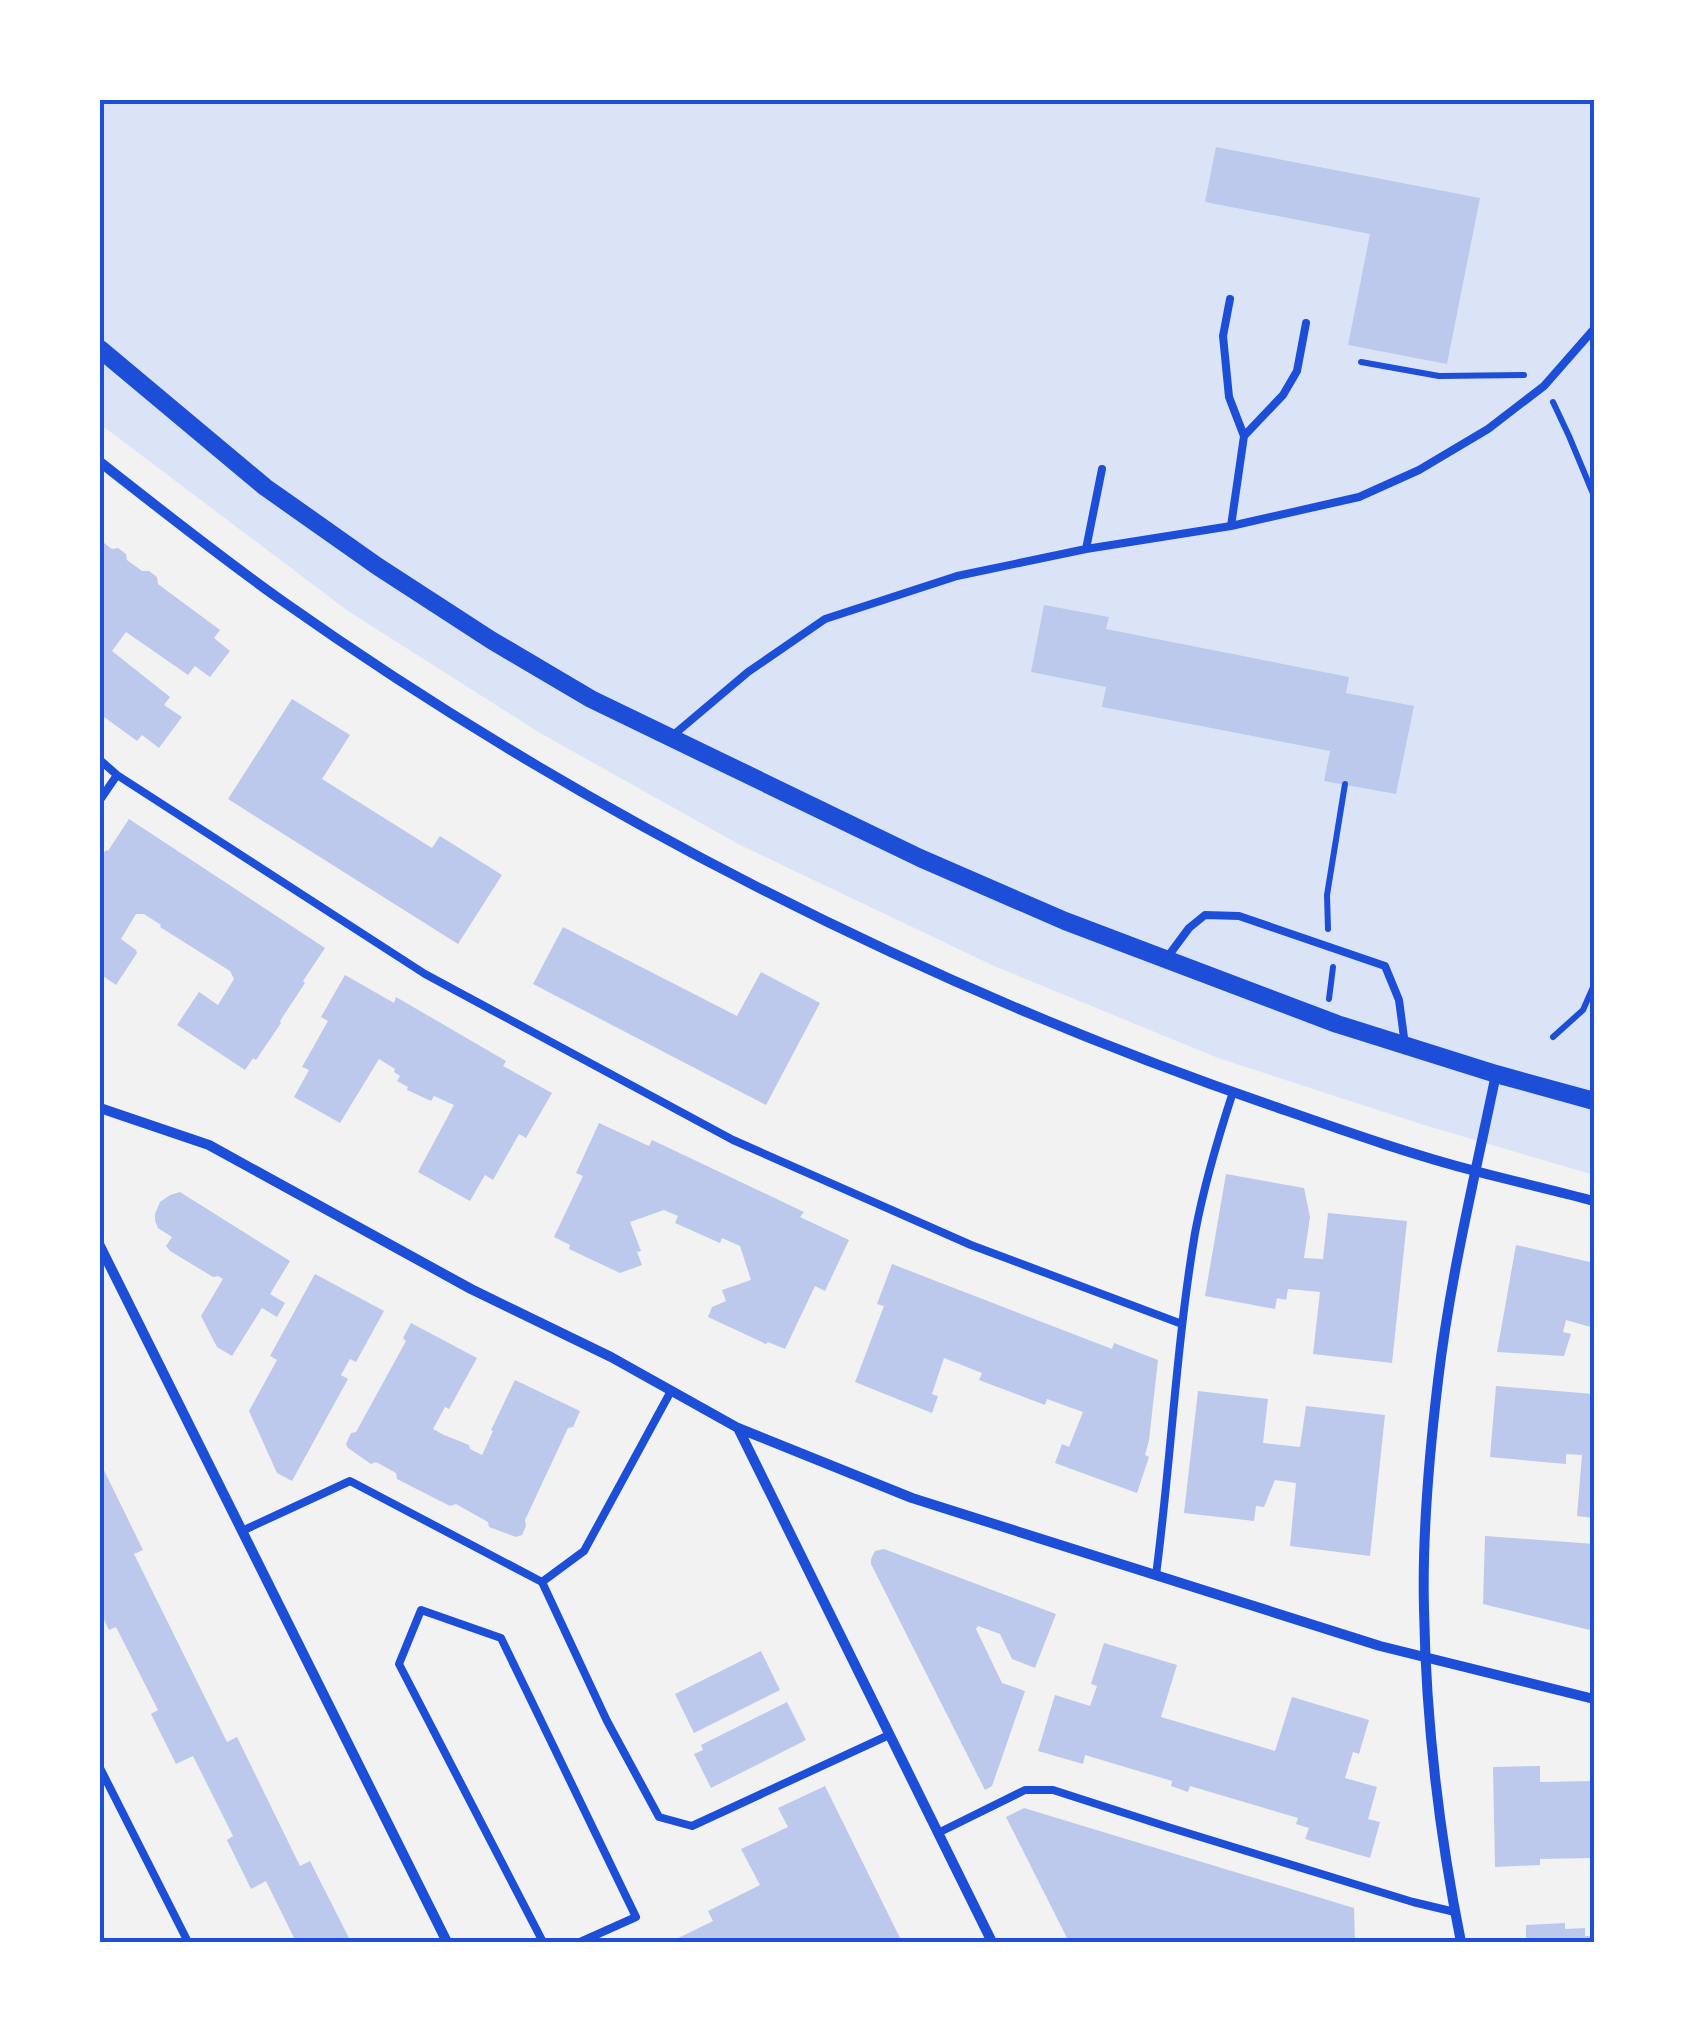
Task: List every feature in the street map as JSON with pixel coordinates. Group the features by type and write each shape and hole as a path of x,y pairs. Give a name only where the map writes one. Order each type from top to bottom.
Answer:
{"street":[{"path":"100,348 266,486 376,566 591,698 920,858 1065,921 1327,1020 1594,1101"},
{"path":"100,462 282,601 465,721 695,854 880,947 1106,1045 1233,1092 1476,1172 1594,1201"},
{"path":"1461,1942 1435,1776 1424,1609 1426,1521 1449,1306 1496,1074"},
{"path":"100,1108 209,1145 471,1289 610,1357 738,1428 912,1498 1380,1646 1594,1699"},
{"path":"100,1246 447,1942"},
{"path":"738,1428 992,1942"}],"lane":[{"path":"1230,299 1222,336 1229,397 1244,436 1231,526"},
{"path":"1244,436 1265,416 1290,382 1306,323"},
{"path":"671,737 748,672 826,619 957,576 1086,549 1231,526 1359,496 1418,470 1488,429 1544,386 1594,329"},
{"path":"1086,549 1102,469"},
{"path":"100,760 118,776 425,974 733,1140 971,1245 1182,1324"},
{"path":"100,800 118,776"},
{"path":"1165,960 1189,928 1205,915 1239,916 1330,946 1385,966 1400,1000 1405,1046"},
{"path":"1156,1575 1182,1324 1196,1230 1233,1092"},
{"path":"542,1582 584,1552 671,1391"},
{"path":"242,1531 350,1481 542,1582 607,1721 659,1817 692,1826 889,1736"},
{"path":"543,1942 399,1664 421,1610 501,1638 636,1917 580,1942"},
{"path":"100,1768 188,1942"},
{"path":"938,1833 1025,1790 1053,1790 1455,1912"}],"path":[{"path":"1327,1020 1333,971 1327,896 1344,784"},
{"path":"1553,1037 1583,1010 1594,985"}],"shaded area":[{"path":"100,100 1594,100 1594,1175 1218,1058 994,966 740,845 540,733 348,611 100,424"}],"building":[{"path":"1216,147 1480,198 1447,364 1348,345 1370,234 1205,202"},
{"path":"100,540 112,549 118,548 142,571 157,577 158,584 220,630 214,638 230,651 210,677 195,666 188,675 126,632 112,651 170,697 164,705 182,717 159,748 142,735 137,741 100,714"},
{"path":"1044,605 1109,617 1106,629 1349,677 1346,693 1414,706 1396,794 1324,781 1330,751 1102,707 1106,687 1031,672"},
{"path":"292,699 350,735 322,779 432,848 440,836 502,875 458,944 228,799"},
{"path":"129,819 325,948 281,1023 245,1070 177,1025 199,992 218,1005 234,979 230,971 161,925 144,914 136,914 121,939 137,953 116,985 100,974 100,858"},
{"path":"563,927 737,1016 761,972 820,1003 766,1105 533,984"},
{"path":"345,975 394,1003 396,997 506,1061 503,1066 552,1093 526,1138 519,1134 493,1180 485,1175 470,1201 418,1172 454,1105 434,1096 431,1101 407,1090 397,1081 400,1076 395,1069 379,1059 340,1123 294,1097 309,1070 302,1067 328,1021 321,1017"},
{"path":"599,1123 649,1146 652,1140 804,1212 800,1217 849,1240 825,1291 815,1286 785,1349 708,1317 712,1307 726,1301 722,1290 751,1280 740,1246 722,1238 720,1243 675,1223 678,1216 664,1210 630,1222 642,1265 620,1273 569,1249 570,1245 554,1237 583,1176 576,1173"},
{"path":"1226,1174 1304,1188 1310,1217 1304,1258 1323,1259 1328,1213 1407,1221 1392,1363 1313,1354 1320,1292 1288,1289 1286,1300 1277,1298 1275,1309 1205,1296"},
{"path":"180,1192 290,1261 270,1294 285,1303 277,1317 262,1308 232,1356 217,1347 201,1316 223,1279 170,1251 166,1246 172,1237 158,1228 155,1221 160,1202"},
{"path":"1516,1245 1594,1263 1594,1328 1566,1320 1563,1332 1571,1334 1564,1356 1497,1352"},
{"path":"892,1264 1112,1349 1114,1343 1158,1360 1145,1455 1149,1457 1137,1493 1055,1463 1062,1444 1069,1447 1083,1412 1047,1399 1045,1405 979,1380 982,1373 944,1358 932,1394 938,1396 932,1413 855,1382 884,1306 877,1304"},
{"path":"315,1274 384,1311 356,1362 350,1359 341,1375 348,1379 292,1481 277,1473 249,1411 277,1360 270,1356"},
{"path":"411,1323 477,1358 449,1409 445,1407 433,1429 469,1445 470,1449 482,1455 515,1380 580,1411 573,1427 568,1428 525,1520 522,1535 516,1537 489,1527 488,1522 456,1504 450,1506 397,1479 396,1473 376,1462 371,1464 348,1448 351,1433 356,1432 406,1341 403,1338"},
{"path":"1496,1386 1594,1394 1594,1518 1577,1516 1582,1455 1566,1454 1566,1464 1490,1457"},
{"path":"1198,1391 1268,1399 1263,1443 1300,1447 1306,1406 1385,1415 1370,1556 1290,1546 1296,1483 1275,1480 1264,1507 1256,1506 1254,1521 1184,1513"},
{"path":"100,1462 143,1550 134,1554 227,1742 237,1737 300,1866 310,1861 351,1942 296,1942 266,1881 251,1889 227,1840 233,1836 193,1756 176,1764 151,1714 158,1710 116,1627 109,1630 100,1611"},
{"path":"1485,1536 1594,1544 1594,1631 1483,1604"},
{"path":"884,1549 1056,1614 1035,1668 1012,1659 1000,1634 978,1626 976,1629 1002,1683 1025,1691 992,1786 985,1790 871,1564 875,1551"},
{"path":"1104,1643 1177,1665 1161,1717 1275,1751 1292,1697 1369,1720 1359,1754 1353,1752 1345,1778 1377,1787 1368,1819 1380,1822 1370,1858 1305,1839 1309,1828 1296,1824 1298,1818 1190,1786 1188,1792 1171,1786 1172,1781 1085,1755 1083,1764 1038,1751 1055,1695 1090,1706 1097,1686 1091,1684"},
{"path":"761,1651 780,1690 694,1733 675,1694"},
{"path":"787,1702 806,1740 711,1788 694,1754 703,1750 701,1745"},
{"path":"1540,1766 1540,1782 1594,1781 1594,1858 1540,1859 1540,1865 1495,1867 1493,1767"},
{"path":"825,1786 902,1942 670,1942 713,1921 708,1911 760,1885 741,1849 788,1827 778,1808"},
{"path":"1024,1808 1354,1908 1355,1942 1069,1942 1006,1817"},
{"path":"1565,1923 1565,1929 1585,1928 1585,1936 1594,1936 1594,1942 1526,1942 1526,1925"}]}
